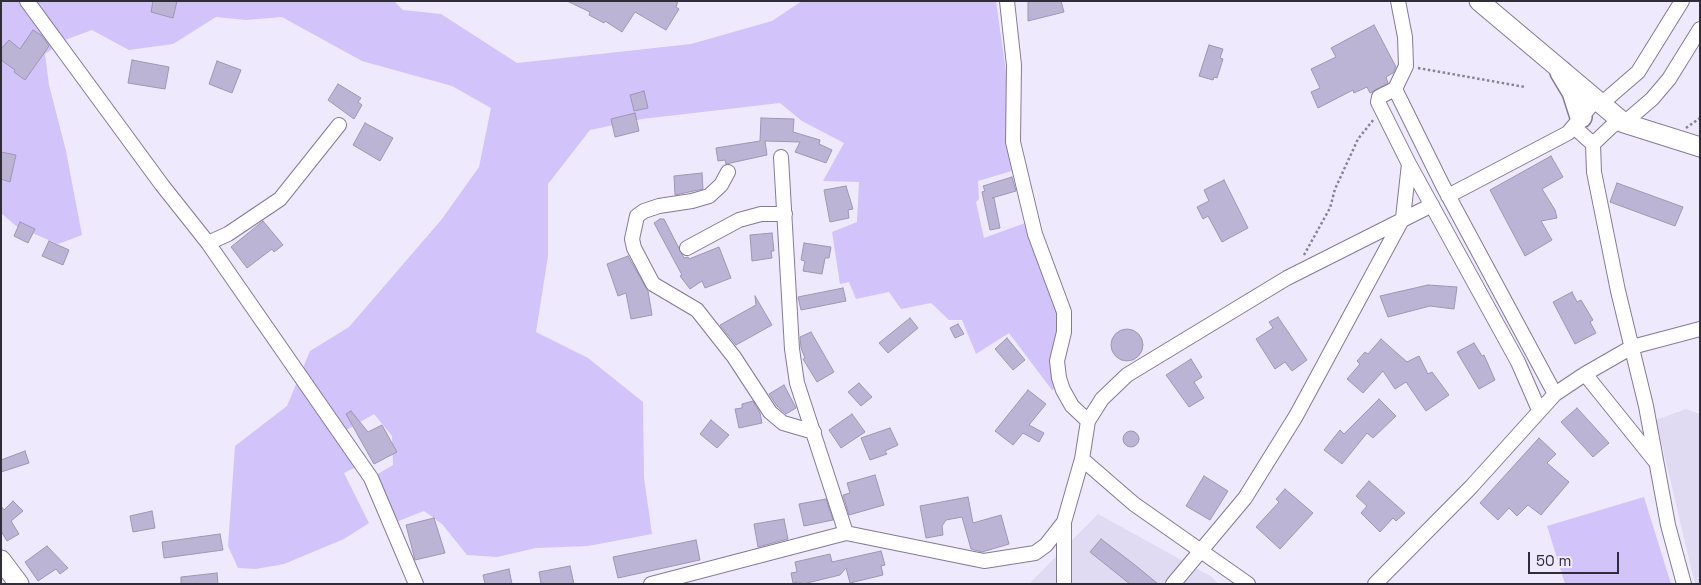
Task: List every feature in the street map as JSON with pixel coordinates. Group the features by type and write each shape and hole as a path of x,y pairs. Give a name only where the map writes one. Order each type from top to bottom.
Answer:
{"main road":[{"path":"1479,1 1561,72 1624,123 1700,147"},
{"path":"1561,72 1573,92 1578,122"},
{"path":"1,560 18,584"}],"street":[{"path":"27,1 162,185 208,243 371,478 416,584"},
{"path":"1007,1 1014,65 1013,142 1035,234 1064,312 1064,332 1057,361 1059,378 1072,406 1088,421"},
{"path":"1398,1 1405,38 1406,66 1395,89 1378,99 1409,164 1518,362 1540,410"},
{"path":"1064,584 1064,522 1082,459 1088,421 1102,398 1127,375 1287,278 1403,218 1446,191 1568,133 1594,103 1601,104 1638,72 1682,1"},
{"path":"1593,144 1612,126 1617,123 1624,123 1652,99 1669,79 1700,29"},
{"path":"1395,89 1446,191 1555,394"},
{"path":"1578,122 1593,144 1592,163 1657,464 1668,525 1684,584"},
{"path":"208,243 228,234 280,199 339,124"},
{"path":"781,157 792,349 797,383 846,533"},
{"path":"1173,584 1244,498 1268,464 1301,408 1403,218 1409,164"},
{"path":"728,172 721,185 709,196 692,201 659,206 644,211 637,216 632,239 634,248 653,284 697,310 738,363 770,412 783,423 814,432"},
{"path":"687,248 739,220 761,214 785,214"},
{"path":"1375,584 1471,487 1555,394 1632,347 1700,329"},
{"path":"1586,374 1657,464"},
{"path":"1082,459 1134,504 1248,584"},
{"path":"651,584 846,533 984,561 1034,553 1046,545 1064,522"}],"path":[{"path":"1406,66 1525,86"},
{"path":"1287,278 1302,259 1330,208 1335,189 1358,138 1371,120 1384,114"}],"shaded area":[{"path":"1,1 394,1 403,10 441,14 517,63 691,44 772,21 802,1 996,1 1005,65 1015,170 978,181 979,199 976,202 984,238 1028,222 1059,305 1059,387 1052,390 1009,333 976,354 962,320 949,320 931,303 901,309 889,292 856,299 849,282 840,284 832,232 857,222 859,182 823,181 844,143 802,121 780,103 642,119 590,130 548,184 548,256 536,332 588,358 643,402 644,478 652,534 588,546 536,548 497,557 467,555 442,524 424,511 391,524 371,478 393,465 392,436 374,414 343,432 358,466 344,473 369,523 344,539 284,564 256,569 238,568 228,546 235,446 287,406 310,351 349,327 442,219 479,167 491,108 452,86 362,61 282,17 246,20 216,17 173,44 129,50 92,30 65,40 45,54 49,85 66,151 82,235 58,244 16,226 1,213"},
{"path":"1686,409 1700,414 1700,584 1695,584 1656,420"},
{"path":"1644,497 1671,584 1565,584 1547,526"},
{"path":"1098,514 1212,577 1218,584 1029,584"}],"building":[{"path":"153,1 177,1 173,18 151,12"},
{"path":"567,1 678,1 676,7 679,9 666,30 635,12 622,32 605,21 604,23 589,15 590,12"},
{"path":"1028,1 1061,1 1064,12 1028,21"},
{"path":"1374,25 1396,67 1393,73 1386,77 1388,83 1370,93 1367,87 1354,93 1353,90 1318,108 1311,92 1320,88 1311,69 1336,57 1331,48"},
{"path":"33,30 41,35 49,46 25,80 1,60 1,49 9,40 20,49"},
{"path":"1209,45 1223,49 1220,58 1223,59 1217,78 1214,77 1213,80 1199,76"},
{"path":"132,60 169,67 165,89 128,83"},
{"path":"217,61 241,70 232,93 209,84"},
{"path":"338,84 361,98 358,102 362,105 354,119 328,100"},
{"path":"644,91 648,108 634,111 630,95"},
{"path":"635,113 639,131 615,137 611,119"},
{"path":"761,118 794,119 793,132 820,140 819,144 832,150 826,163 795,152 800,142 765,141 767,155 726,164 725,160 718,161 716,148 760,141"},
{"path":"365,123 393,138 380,161 353,145"},
{"path":"1,152 16,155 10,182 1,179"},
{"path":"1551,156 1563,177 1542,189 1555,210 1557,218 1541,221 1552,240 1525,256 1490,190"},
{"path":"702,173 703,189 675,195 674,176"},
{"path":"1012,177 1016,191 992,198 994,198 1000,228 990,230 982,192 985,191 983,186"},
{"path":"1224,180 1248,228 1222,242 1208,216 1203,219 1197,207 1209,201 1204,190"},
{"path":"1617,183 1683,207 1675,226 1610,202"},
{"path":"846,186 853,209 848,210 849,218 830,222 824,190"},
{"path":"664,219 684,258 688,257 689,259 719,247 731,278 705,288 702,281 690,289 680,276 682,275 654,223"},
{"path":"263,221 283,245 274,252 272,249 247,268 231,247"},
{"path":"20,222 35,229 28,243 14,236"},
{"path":"772,233 774,251 771,251 772,258 752,261 750,235"},
{"path":"49,241 69,250 63,265 42,256"},
{"path":"804,243 831,247 829,258 825,258 822,274 803,271 805,261 801,260"},
{"path":"628,256 648,291 652,315 631,319 626,293 618,296 607,264"},
{"path":"1428,285 1457,287 1454,309 1430,306 1388,317 1380,296"},
{"path":"843,288 846,301 801,310 798,297"},
{"path":"1572,292 1577,302 1581,300 1593,320 1590,322 1596,333 1575,344 1553,302"},
{"path":"755,296 772,325 736,345 720,325 756,305"},
{"path":"1278,317 1307,360 1292,371 1285,362 1275,369 1256,339 1273,328 1269,322"},
{"path":"910,318 918,328 888,353 879,343"},
{"path":"958,324 964,334 955,338 950,328"},
{"path":"1127,329 1133,330 1138,334 1142,339 1142,351 1138,356 1133,360 1127,361 1121,360 1116,356 1112,351 1111,345 1112,339 1116,334 1121,330"},
{"path":"811,332 834,372 817,382 803,359 805,358 801,348 800,337"},
{"path":"1007,338 1025,360 1013,370 995,349"},
{"path":"1381,339 1407,362 1419,356 1428,374 1432,372 1449,395 1426,411 1406,382 1395,389 1383,371 1363,393 1347,379 1360,364 1357,361 1365,352 1368,354"},
{"path":"1474,343 1482,356 1484,355 1495,380 1479,389 1457,352"},
{"path":"1191,359 1202,377 1194,382 1204,398 1189,407 1166,375"},
{"path":"859,383 872,397 861,406 848,392"},
{"path":"784,385 796,408 786,414 777,406 769,394"},
{"path":"1028,390 1046,404 1029,425 1044,433 1039,442 1023,433 1013,445 995,431"},
{"path":"1379,399 1396,416 1373,438 1367,433 1342,464 1324,450 1340,430 1344,434"},
{"path":"753,401 760,413 762,423 739,428 735,409 742,408 742,404"},
{"path":"1577,408 1609,443 1593,457 1561,422"},
{"path":"351,411 368,432 382,425 397,452 374,464 346,414"},
{"path":"852,414 865,432 841,448 829,430"},
{"path":"711,420 729,435 717,448 700,434"},
{"path":"890,428 898,445 885,451 887,454 870,460 861,438"},
{"path":"1131,431 1137,433 1139,439 1137,445 1131,447 1125,445 1123,439 1125,433"},
{"path":"1539,438 1556,454 1547,463 1569,482 1541,515 1528,505 1517,516 1509,508 1498,520 1480,503"},
{"path":"25,451 29,463 1,472 1,460"},
{"path":"875,475 884,505 849,515 843,495 850,493 847,483"},
{"path":"1204,476 1228,491 1210,520 1186,506"},
{"path":"1369,481 1405,513 1396,521 1393,518 1380,532 1361,513 1367,506 1356,496"},
{"path":"1285,489 1313,513 1280,549 1256,527 1279,502 1276,499"},
{"path":"968,497 973,523 1001,515 1009,544 982,552 971,549 962,517 946,520 942,526 943,535 926,538 920,506"},
{"path":"826,499 833,520 804,526 799,504"},
{"path":"13,501 23,511 11,521 19,534 7,541 1,531 1,506 4,510"},
{"path":"152,511 155,528 133,532 130,516"},
{"path":"434,518 445,553 415,560 406,525"},
{"path":"784,519 788,539 758,547 754,524"},
{"path":"220,534 223,550 164,558 162,542"},
{"path":"1101,539 1158,584 1130,584 1090,552"},
{"path":"696,540 700,560 618,578 613,557"},
{"path":"47,546 68,568 60,574 56,569 38,581 25,562"},
{"path":"881,551 885,565 881,566 883,575 850,583 846,568 840,575 803,584 799,582 793,583 791,573 797,572 795,562 830,554 832,562"},
{"path":"570,566 574,584 541,584 539,572"},
{"path":"509,569 512,584 485,584 483,575"},
{"path":"217,573 218,584 181,584 181,577"}]}
